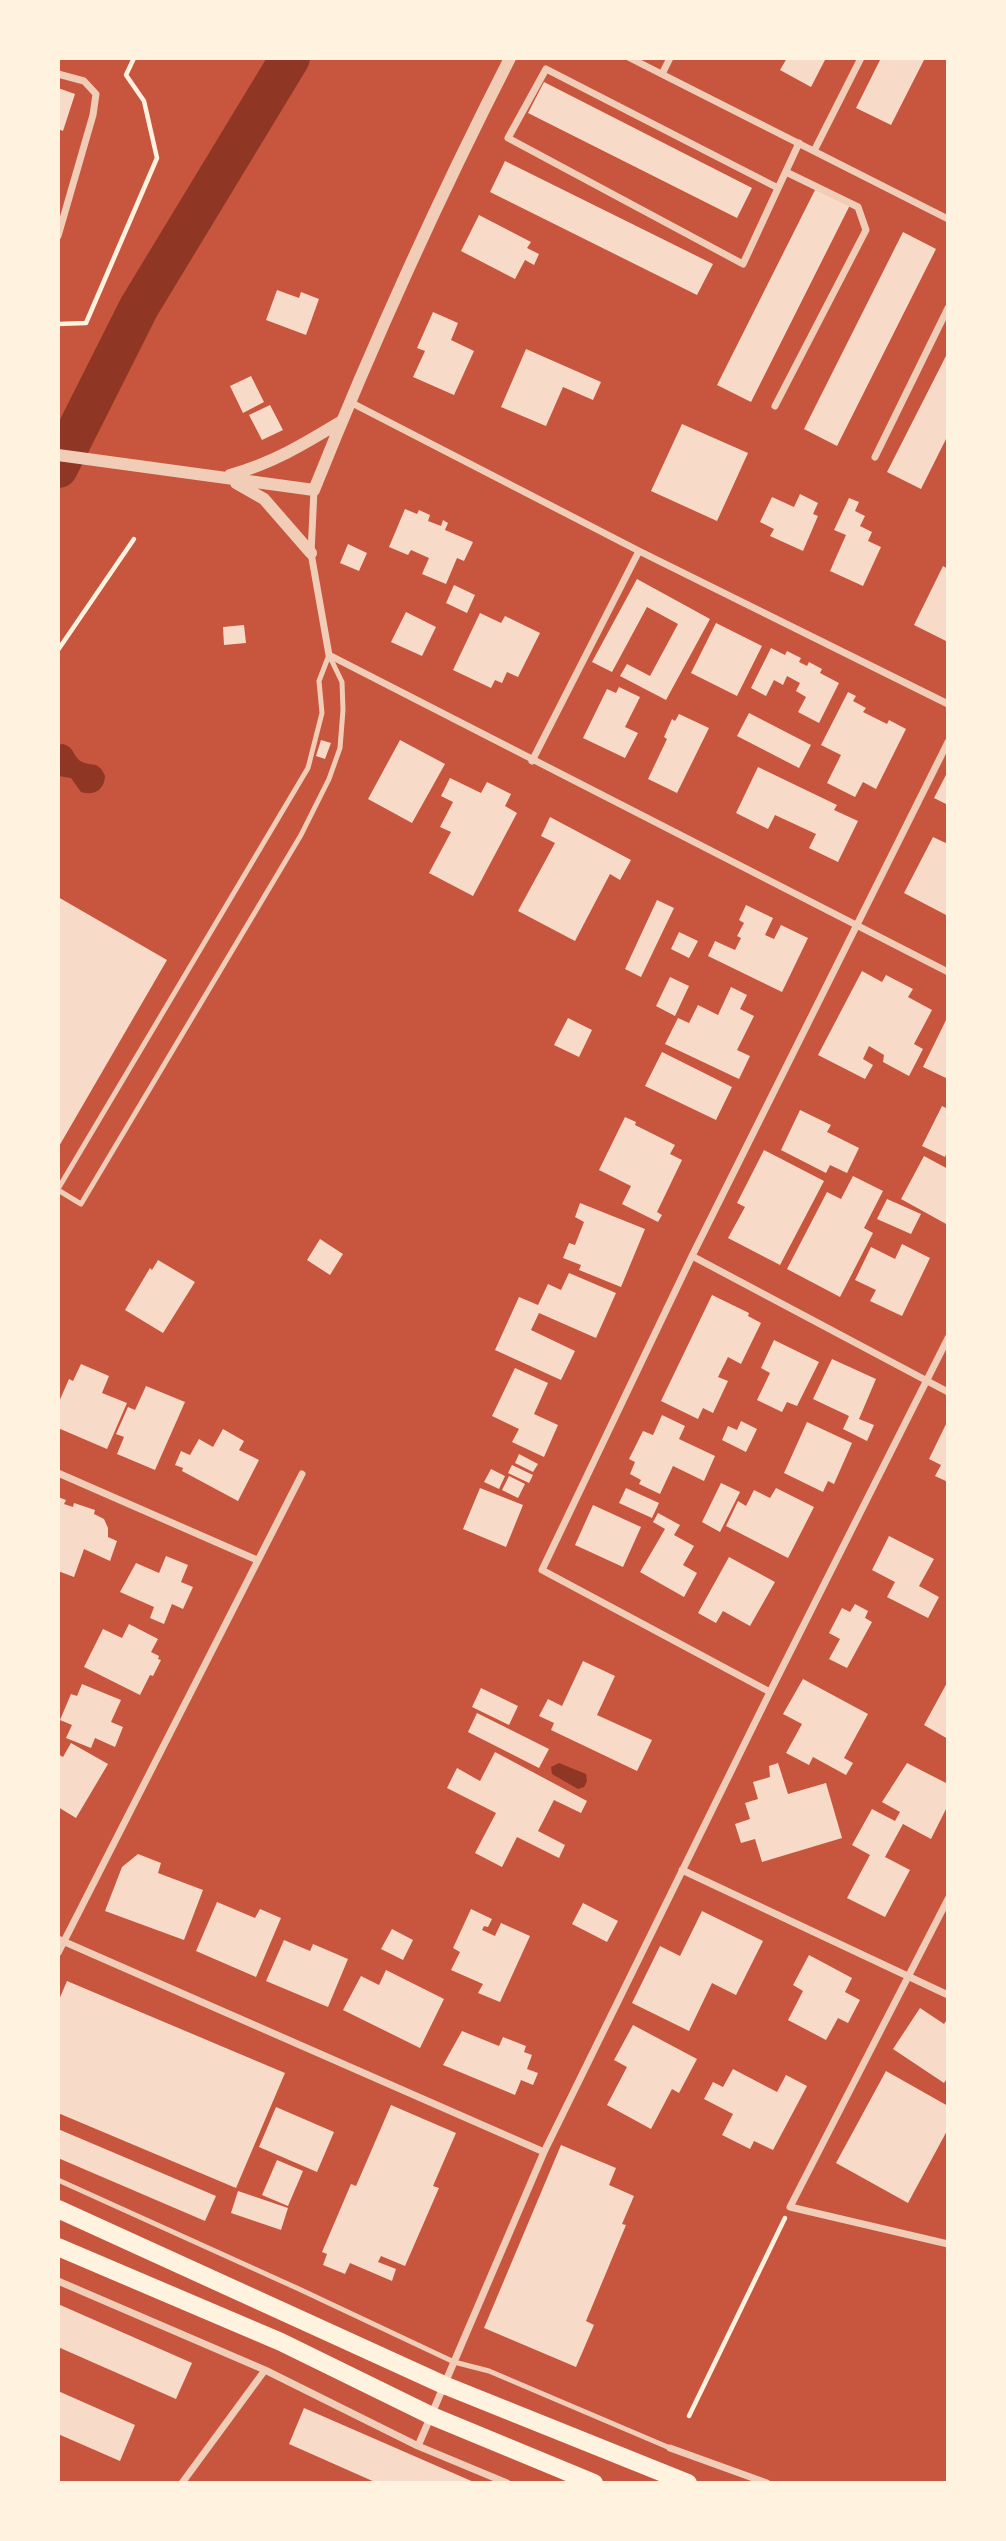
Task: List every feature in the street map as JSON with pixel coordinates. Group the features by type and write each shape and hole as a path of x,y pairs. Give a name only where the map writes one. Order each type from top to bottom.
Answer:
{"main road":[{"path":"58,2209 444,2385 688,2483"},
{"path":"58,2247 281,2342 432,2416 594,2483"}],"street":[{"path":"510,58 471,134 349,402 314,490 311,553 329,655 948,972"},
{"path":"631,58 948,219"},
{"path":"663,74 670,58"},
{"path":"814,151 861,58"},
{"path":"778,188 545,69 508,138 743,264 799,144"},
{"path":"58,74 84,82 96,94 93,115 58,236"},
{"path":"775,406 866,230 858,207 786,172"},
{"path":"875,457 948,308"},
{"path":"349,402 639,551 948,704"},
{"path":"223,477 291,453 342,420"},
{"path":"58,455 314,490"},
{"path":"223,477 264,499 311,553"},
{"path":"532,761 639,551"},
{"path":"770,1692 542,1570 692,1256 948,742"},
{"path":"692,1256 948,1392"},
{"path":"418,2446 544,2152 948,1338"},
{"path":"58,1474 257,1560"},
{"path":"58,1953 61,1940 302,1474"},
{"path":"682,1871 948,1995"},
{"path":"948,1899 790,2207 948,2244"},
{"path":"61,1940 544,2152"},
{"path":"58,2281 265,2370 418,2446 506,2483"},
{"path":"182,2483 265,2370"},
{"path":"670,2448 767,2483"}],"lane":[{"path":"329,655 342,682 343,710 340,748 328,779 301,835 81,1204 58,1190 308,768 322,713 319,681 329,655"},
{"path":"58,2180 454,2362 489,2371 670,2448"}],"path":[{"path":"58,324 86,323 157,158 144,101 126,75 134,58"},
{"path":"58,650 134,539"},
{"path":"689,2416 790,2207"}],"shaded area":[{"path":"58,745 71,748 82,762 96,765 102,771 104,781 98,791 81,792 71,778 58,776"},
{"path":"559,1763 586,1774 584,1787 578,1789 552,1774 551,1767"}],"building":[{"path":"787,58 826,58 811,87 780,70"},
{"path":"881,58 925,58 891,125 856,108"},
{"path":"544,82 752,188 737,218 528,113"},
{"path":"58,88 75,94 63,131 58,129"},
{"path":"505,161 713,264 697,295 490,192"},
{"path":"816,188 850,205 751,402 717,385"},
{"path":"479,215 531,242 527,248 539,254 534,265 525,260 515,279 461,251"},
{"path":"903,232 936,249 837,446 804,429"},
{"path":"277,290 299,298 301,292 319,299 306,335 266,320"},
{"path":"433,312 458,323 451,340 474,351 454,395 413,377 425,351 417,348"},
{"path":"526,349 601,382 593,400 563,387 546,426 501,407"},
{"path":"948,352 948,435 921,489 887,472"},
{"path":"251,376 264,402 243,413 230,386"},
{"path":"270,405 283,430 262,440 249,415"},
{"path":"682,424 748,453 717,521 651,491"},
{"path":"800,494 818,503 813,514 818,516 803,551 770,536 774,529 760,522 772,497 794,507"},
{"path":"849,498 859,502 855,511 865,516 860,526 872,532 868,541 881,547 863,586 830,571 846,535 834,530"},
{"path":"405,509 417,514 419,510 430,515 428,521 441,526 443,520 448,523 445,530 473,542 464,561 457,558 446,584 422,574 429,558 411,550 408,555 389,547"},
{"path":"348,544 367,553 359,571 340,563"},
{"path":"943,566 948,569 948,642 914,625"},
{"path":"637,579 710,619 666,700 620,676 627,664 650,676 678,624 647,607 612,672 592,662"},
{"path":"454,585 475,595 467,613 446,603"},
{"path":"406,612 436,627 422,656 391,642"},
{"path":"480,613 501,623 505,616 540,633 518,677 507,672 502,683 495,680 491,688 453,670"},
{"path":"716,623 762,646 737,696 691,673"},
{"path":"244,625 246,643 224,645 223,627"},
{"path":"771,648 785,655 787,651 801,658 799,662 807,666 809,662 822,669 820,673 839,683 819,723 798,712 806,697 796,691 800,683 787,676 783,685 774,680 766,696 751,688"},
{"path":"619,687 640,697 625,727 638,733 625,758 583,738 607,689 616,693"},
{"path":"848,692 856,696 853,701 866,708 863,712 887,724 889,720 906,729 876,789 863,782 855,797 827,783 841,755 821,745"},
{"path":"749,713 811,745 799,768 737,736"},
{"path":"679,714 709,728 677,793 648,779 667,739 664,737 672,719 675,721"},
{"path":"321,740 331,743 325,759 316,756"},
{"path":"400,740 445,764 412,823 368,799"},
{"path":"758,767 837,805 834,810 858,821 838,862 809,848 816,834 775,815 768,829 736,813"},
{"path":"948,771 948,805 934,798"},
{"path":"450,778 481,793 487,782 511,794 505,806 517,813 473,896 429,873 451,832 440,827 453,802 441,796"},
{"path":"550,817 631,860 620,880 610,874 575,941 518,911 555,843 541,836"},
{"path":"933,837 948,844 948,916 904,893"},
{"path":"58,897 167,960 58,1148"},
{"path":"657,900 674,908 641,977 625,969"},
{"path":"746,905 773,918 765,935 774,939 781,925 808,938 782,992 708,956 715,941 735,950 741,938 737,936 744,923 739,920"},
{"path":"679,932 698,941 689,958 671,949"},
{"path":"862,971 882,982 886,975 913,989 908,997 932,1010 914,1044 923,1049 909,1076 883,1062 884,1055 869,1046 863,1059 873,1065 865,1079 818,1055"},
{"path":"670,977 689,986 675,1016 656,1006"},
{"path":"731,987 747,995 740,1009 754,1016 737,1050 750,1056 739,1079 665,1044 678,1018 689,1023 698,1005 718,1015"},
{"path":"948,1016 948,1079 923,1067"},
{"path":"568,1018 592,1030 579,1057 554,1045"},
{"path":"662,1052 732,1087 716,1120 645,1086"},
{"path":"942,1106 948,1109 948,1149 945,1157 922,1146"},
{"path":"800,1110 831,1125 827,1132 859,1148 847,1173 830,1165 826,1173 781,1150"},
{"path":"625,1117 675,1145 670,1154 682,1160 657,1212 662,1215 658,1222 622,1204 631,1186 599,1170"},
{"path":"764,1150 824,1181 780,1265 728,1238 745,1207 737,1203"},
{"path":"924,1156 948,1169 948,1225 901,1199"},
{"path":"853,1176 883,1191 864,1228 873,1233 840,1297 787,1269 827,1192 841,1199"},
{"path":"887,1199 921,1214 911,1234 877,1219"},
{"path":"580,1203 645,1229 621,1287 579,1270 581,1265 563,1258 569,1243 575,1245 584,1222 575,1217"},
{"path":"320,1239 343,1254 330,1275 307,1260"},
{"path":"902,1244 930,1258 902,1316 870,1301 876,1290 855,1280 871,1247 895,1259"},
{"path":"158,1260 195,1282 163,1333 125,1310 150,1268 152,1270"},
{"path":"569,1273 616,1293 596,1338 539,1313 531,1330 575,1351 561,1380 495,1350 519,1297 538,1305 548,1284 561,1290"},
{"path":"712,1295 749,1313 748,1316 761,1323 741,1364 728,1357 718,1377 728,1381 713,1413 703,1408 698,1419 661,1401"},
{"path":"774,1340 819,1362 797,1406 787,1402 782,1412 757,1400 770,1373 761,1368"},
{"path":"832,1359 876,1379 859,1419 874,1425 867,1441 843,1429 849,1416 813,1399"},
{"path":"81,1364 109,1376 102,1393 127,1403 107,1449 58,1428 58,1404 69,1379 73,1381"},
{"path":"515,1368 548,1383 534,1414 558,1425 544,1457 512,1442 519,1429 492,1416"},
{"path":"146,1386 185,1402 155,1470 117,1454 124,1437 116,1434 128,1407 135,1410"},
{"path":"662,1415 685,1426 679,1439 715,1456 704,1481 673,1466 660,1494 639,1484 641,1480 630,1474 635,1462 629,1459 643,1431 653,1435"},
{"path":"948,1420 948,1482 935,1476 941,1465 929,1459"},
{"path":"741,1421 757,1429 746,1452 722,1440 728,1426 737,1430"},
{"path":"807,1422 852,1443 834,1484 828,1481 823,1492 784,1473"},
{"path":"223,1429 244,1441 239,1450 259,1460 238,1501 175,1465 181,1451 190,1455 199,1439 213,1447"},
{"path":"519,1454 538,1464 533,1472 515,1463"},
{"path":"512,1465 533,1475 529,1483 508,1473"},
{"path":"491,1469 505,1476 499,1489 484,1482"},
{"path":"509,1476 525,1484 518,1498 502,1490"},
{"path":"721,1483 740,1492 720,1532 702,1522"},
{"path":"480,1488 523,1505 506,1547 463,1529"},
{"path":"626,1488 659,1503 652,1518 619,1503"},
{"path":"776,1488 814,1507 788,1558 726,1526 738,1501 746,1506 754,1490 770,1498"},
{"path":"58,1497 66,1500 64,1504 73,1507 74,1503 95,1510 94,1514 104,1519 108,1537 117,1541 110,1561 84,1549 74,1577 58,1571"},
{"path":"593,1505 641,1527 623,1567 575,1545"},
{"path":"658,1513 680,1525 674,1535 694,1546 683,1565 697,1573 684,1597 640,1572 665,1529 653,1522"},
{"path":"889,1536 934,1559 919,1586 939,1597 928,1618 887,1597 895,1582 872,1570"},
{"path":"166,1556 188,1565 181,1582 193,1587 183,1609 172,1604 164,1624 150,1618 154,1607 120,1592 136,1563 159,1573"},
{"path":"729,1557 775,1582 750,1626 723,1611 716,1623 698,1613"},
{"path":"855,1604 868,1611 865,1618 872,1622 847,1668 829,1659 840,1639 829,1633 842,1608 850,1612"},
{"path":"129,1624 158,1639 151,1652 161,1660 140,1695 84,1667 103,1629 122,1638"},
{"path":"583,1661 615,1676 597,1715 652,1740 637,1771 551,1730 554,1723 539,1716 548,1699 562,1706"},
{"path":"803,1679 868,1714 844,1758 853,1763 846,1775 813,1757 809,1765 786,1753 802,1724 783,1714"},
{"path":"948,1681 948,1739 924,1725"},
{"path":"82,1684 121,1700 111,1722 123,1727 115,1747 95,1738 91,1748 66,1738 72,1725 60,1720 71,1694 77,1696"},
{"path":"481,1688 518,1706 509,1725 472,1707"},
{"path":"477,1713 549,1749 539,1768 468,1732"},
{"path":"71,1743 108,1764 76,1818 58,1807 58,1754 63,1757"},
{"path":"495,1752 587,1801 581,1813 554,1800 538,1831 565,1845 559,1858 517,1837 502,1867 475,1853 496,1813 447,1788 457,1768 480,1781"},
{"path":"778,1763 788,1794 826,1783 842,1838 762,1862 755,1839 741,1843 735,1824 750,1819 745,1803 758,1799 753,1782 770,1777 769,1766"},
{"path":"907,1763 948,1784 948,1805 931,1839 903,1824 885,1857 910,1870 885,1917 847,1898 870,1855 852,1845 872,1809 895,1821 900,1812 882,1802"},
{"path":"138,1854 161,1863 158,1873 203,1890 184,1940 105,1911 122,1867"},
{"path":"217,1902 255,1918 260,1909 281,1918 256,1977 196,1951"},
{"path":"583,1903 618,1921 607,1942 572,1924"},
{"path":"471,1909 492,1919 488,1927 484,1926 482,1930 495,1936 501,1923 530,1936 500,2002 478,1993 483,1984 451,1970 460,1952 453,1948"},
{"path":"702,1911 763,1941 736,1995 712,1983 689,2031 632,2003 660,1946 680,1956"},
{"path":"392,1929 413,1940 403,1960 381,1949"},
{"path":"284,1940 310,1951 313,1944 348,1959 328,2007 266,1981"},
{"path":"809,1955 852,1978 845,1992 860,2000 848,2023 838,2018 826,2040 788,2020 803,1991 793,1985"},
{"path":"386,1970 444,1999 420,2048 343,2010 361,1976 379,1985"},
{"path":"67,1981 285,2073 236,2188 58,2113 58,2002"},
{"path":"920,2008 944,2024 948,2018 948,2077 944,2083 893,2049"},
{"path":"633,2025 697,2059 679,2093 672,2089 651,2129 607,2105 627,2067 614,2060"},
{"path":"462,2031 499,2046 503,2037 526,2046 524,2052 532,2055 527,2069 538,2073 533,2085 521,2080 515,2095 443,2065"},
{"path":"733,2069 777,2092 786,2075 807,2086 773,2150 754,2141 750,2149 722,2135 733,2114 704,2099 713,2082 723,2087"},
{"path":"886,2071 948,2106 948,2129 908,2203 836,2163"},
{"path":"391,2105 456,2133 433,2186 439,2188 405,2266 381,2256 378,2262 396,2269 392,2281 350,2263 345,2274 323,2265 327,2254 322,2252 351,2184 356,2186"},
{"path":"276,2107 334,2132 317,2172 259,2147"},
{"path":"58,2129 216,2196 205,2221 58,2158"},
{"path":"561,2145 616,2168 609,2185 634,2196 622,2224 626,2225 586,2321 594,2325 576,2367 484,2328"},
{"path":"277,2160 303,2171 288,2206 262,2195"},
{"path":"238,2191 288,2208 281,2230 231,2213"},
{"path":"58,2304 192,2363 176,2399 58,2347"},
{"path":"58,2391 135,2425 120,2461 58,2434"},
{"path":"304,2408 476,2483 377,2483 289,2444"}],"waterway":[{"path":"58,468 139,307 290,58"}]}
